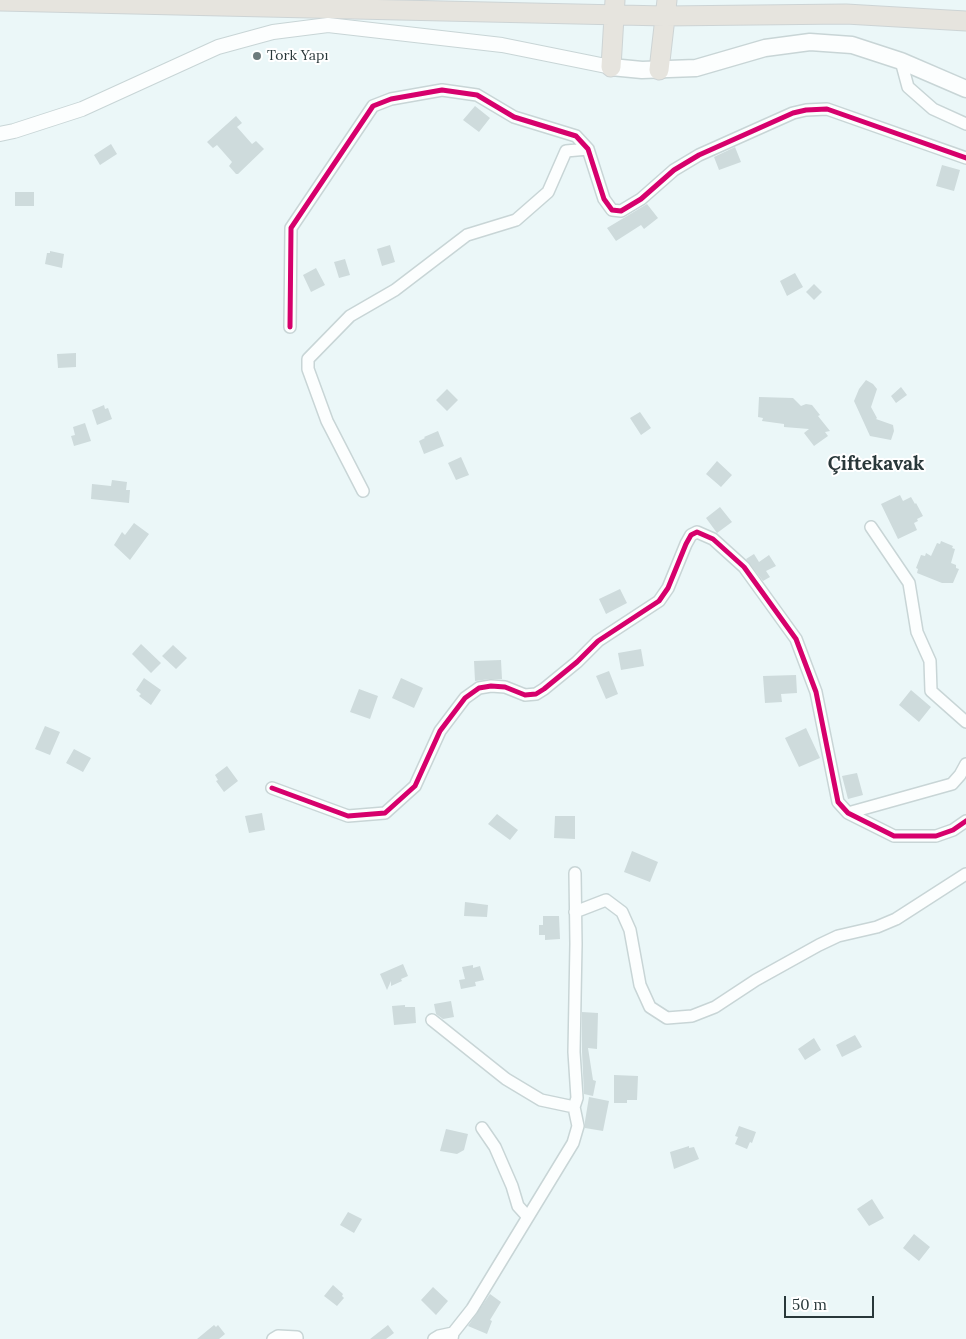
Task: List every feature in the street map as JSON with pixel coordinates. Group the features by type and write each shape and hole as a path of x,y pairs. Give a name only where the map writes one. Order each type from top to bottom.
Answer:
{"highway":[{"path":"0,0 666,8 846,14 966,21"},
{"path":"610,67 615,7"},
{"path":"659,70 666,8"}],"main road":[{"path":"610,67 628,70 696,68 765,48 810,42 852,45 902,61 966,89"}],"street":[{"path":"0,134 82,109 218,47 273,32 328,25 502,45 610,67"},
{"path":"902,61 908,87 933,109 966,124"},
{"path":"290,327 291,228 373,106 391,99 442,90 477,95 514,117 576,136 588,149 604,199 612,210 621,211 641,199 674,170 699,155 793,113 806,110 827,109 966,158"},
{"path":"363,491 327,421 308,370 308,359 350,316 395,290 466,235 516,220 548,192 566,151 588,149"},
{"path":"871,528 909,583 917,632 930,661 931,691 966,722"},
{"path":"272,788 348,816 385,813 416,786 440,731 465,698 479,688 491,686 506,687 525,695 536,694 544,689 577,662 598,641 659,601 668,588 686,544 691,535 697,532 713,539 744,567 796,639 816,692 838,802 848,813 894,836 936,836 953,830 966,821"},
{"path":"848,813 952,784 960,776 966,764"},
{"path":"434,1339 440,1336 452,1336 472,1309 573,1143 578,1126 574,1107 577,1098 574,1052 575,872"},
{"path":"575,912 606,900 622,912 630,930 640,984 650,1007 667,1018 692,1016 715,1007 756,980 819,945 838,936 878,926 896,919 966,874"},
{"path":"432,1020 506,1079 541,1100 574,1107"},
{"path":"482,1128 495,1147 512,1186 518,1206 528,1217"},
{"path":"273,1339 278,1336 297,1337 297,1339"}],"building":[{"path":"475,106 490,118 479,132 463,120"},
{"path":"236,116 242,123 237,127 252,144 256,141 264,149 238,174 229,166 232,162 217,145 213,148 207,142"},
{"path":"111,144 117,154 100,165 94,155"},
{"path":"735,147 741,162 719,170 714,157"},
{"path":"942,165 960,170 954,191 936,186"},
{"path":"15,192 34,192 34,206 15,206"},
{"path":"647,204 658,218 644,229 641,225 616,241 607,228"},
{"path":"390,245 395,262 382,266 377,249"},
{"path":"50,251 64,254 62,268 45,264 47,253 50,253"},
{"path":"345,259 350,275 339,278 334,262"},
{"path":"316,268 325,285 311,292 303,275"},
{"path":"795,273 803,287 787,296 780,281"},
{"path":"814,284 822,292 814,300 806,292"},
{"path":"76,353 76,367 58,368 57,354"},
{"path":"866,380 877,389 871,407 876,419 893,425 894,431 891,440 870,436 854,401 859,389"},
{"path":"901,387 907,395 896,403 891,396"},
{"path":"447,389 458,400 447,411 436,400"},
{"path":"759,397 793,398 801,406 806,404 812,405 830,431 825,432 828,436 814,446 804,433 809,429 784,427 784,424 762,421 763,418 758,417"},
{"path":"104,405 105,409 108,408 112,419 97,425 92,410"},
{"path":"640,412 651,428 641,435 630,418"},
{"path":"85,423 91,441 74,446 71,436 75,435 73,427"},
{"path":"438,431 444,446 424,454 419,441"},
{"path":"461,457 469,475 456,480 448,463"},
{"path":"717,461 732,475 721,487 706,474"},
{"path":"112,480 127,482 126,490 130,490 129,503 91,499 92,484 111,486"},
{"path":"900,495 903,501 911,497 923,516 914,523 917,530 898,539 881,504"},
{"path":"720,507 732,522 717,533 706,518"},
{"path":"134,523 149,534 130,560 114,545 122,532 125,535"},
{"path":"941,541 953,546 952,548 955,549 951,563 959,569 953,583 942,583 917,573 918,569 916,568 921,555 925,556 926,553 931,556 937,543 940,544"},
{"path":"754,554 759,562 769,555 776,566 766,571 770,577 763,581 746,559"},
{"path":"620,589 627,603 606,614 599,599"},
{"path":"141,644 161,663 151,673 132,654"},
{"path":"173,645 187,658 176,669 162,656"},
{"path":"641,649 644,666 621,670 618,653"},
{"path":"501,660 502,679 475,681 474,661"},
{"path":"609,671 618,694 606,699 596,676"},
{"path":"796,675 797,693 781,694 782,702 765,703 763,676"},
{"path":"144,678 161,690 151,705 139,696 141,694 136,690"},
{"path":"401,678 423,688 414,708 392,698"},
{"path":"359,689 378,696 370,719 350,712"},
{"path":"911,690 931,707 919,722 899,705"},
{"path":"45,726 60,732 50,755 35,749"},
{"path":"806,728 820,758 799,767 785,738"},
{"path":"74,749 91,758 83,772 66,763"},
{"path":"227,766 238,781 224,792 216,781 218,780 215,775"},
{"path":"857,773 863,795 848,799 842,776"},
{"path":"262,813 265,830 249,833 245,816"},
{"path":"497,814 518,830 510,840 488,824"},
{"path":"555,816 575,816 575,839 554,838"},
{"path":"632,851 658,862 650,882 624,872"},
{"path":"465,902 488,905 487,917 464,916"},
{"path":"543,916 559,916 560,939 545,940 545,935 539,935 539,925 543,925"},
{"path":"403,964 408,976 391,986 391,981 387,990 380,974"},
{"path":"473,965 473,968 480,966 484,980 475,982 476,986 461,989 459,980 465,979 462,967"},
{"path":"451,1001 454,1017 443,1019 436,1014 434,1004"},
{"path":"405,1005 405,1007 415,1007 416,1023 394,1025 392,1006"},
{"path":"582,1012 598,1013 597,1049 588,1048 593,1080 596,1081 593,1096 584,1094"},
{"path":"855,1035 862,1047 842,1057 836,1045"},
{"path":"814,1038 821,1050 805,1060 798,1049"},
{"path":"614,1075 638,1076 637,1100 627,1100 627,1103 614,1103"},
{"path":"589,1097 609,1101 603,1131 585,1128"},
{"path":"739,1126 756,1132 752,1143 750,1142 747,1149 735,1144 738,1137 735,1136"},
{"path":"446,1129 468,1134 464,1150 457,1154 440,1151"},
{"path":"689,1146 689,1148 694,1147 699,1159 674,1169 670,1152"},
{"path":"872,1199 884,1218 869,1226 857,1209"},
{"path":"348,1212 362,1219 354,1233 340,1225"},
{"path":"914,1234 930,1247 919,1261 903,1248"},
{"path":"333,1285 343,1294 344,1298 337,1306 324,1296"},
{"path":"433,1287 448,1301 436,1315 421,1300"},
{"path":"490,1294 501,1302 490,1320 492,1321 487,1334 468,1326"},
{"path":"214,1325 216,1327 218,1325 225,1334 219,1339 197,1339"},
{"path":"388,1325 394,1333 386,1339 370,1339"}],"cycle path":[{"path":"290,327 291,228 373,106 391,99 442,90 477,95 514,117 576,136 588,149 604,199 612,210 621,211 641,199 674,170 699,155 793,113 806,110 827,109 966,158"},
{"path":"272,788 348,816 385,813 415,786 440,731 465,698 479,688 491,686 505,687 525,695 536,694 544,689 577,662 598,641 659,601 668,588 686,544 691,535 697,532 713,539 744,567 796,639 816,692 838,802 848,813 894,836 936,836 953,830 966,821"}],"place":[{"name":"Tork Yapı","path":"257,56"}],"district":[{"name":"Çiftekavak","path":"876,465"}]}
